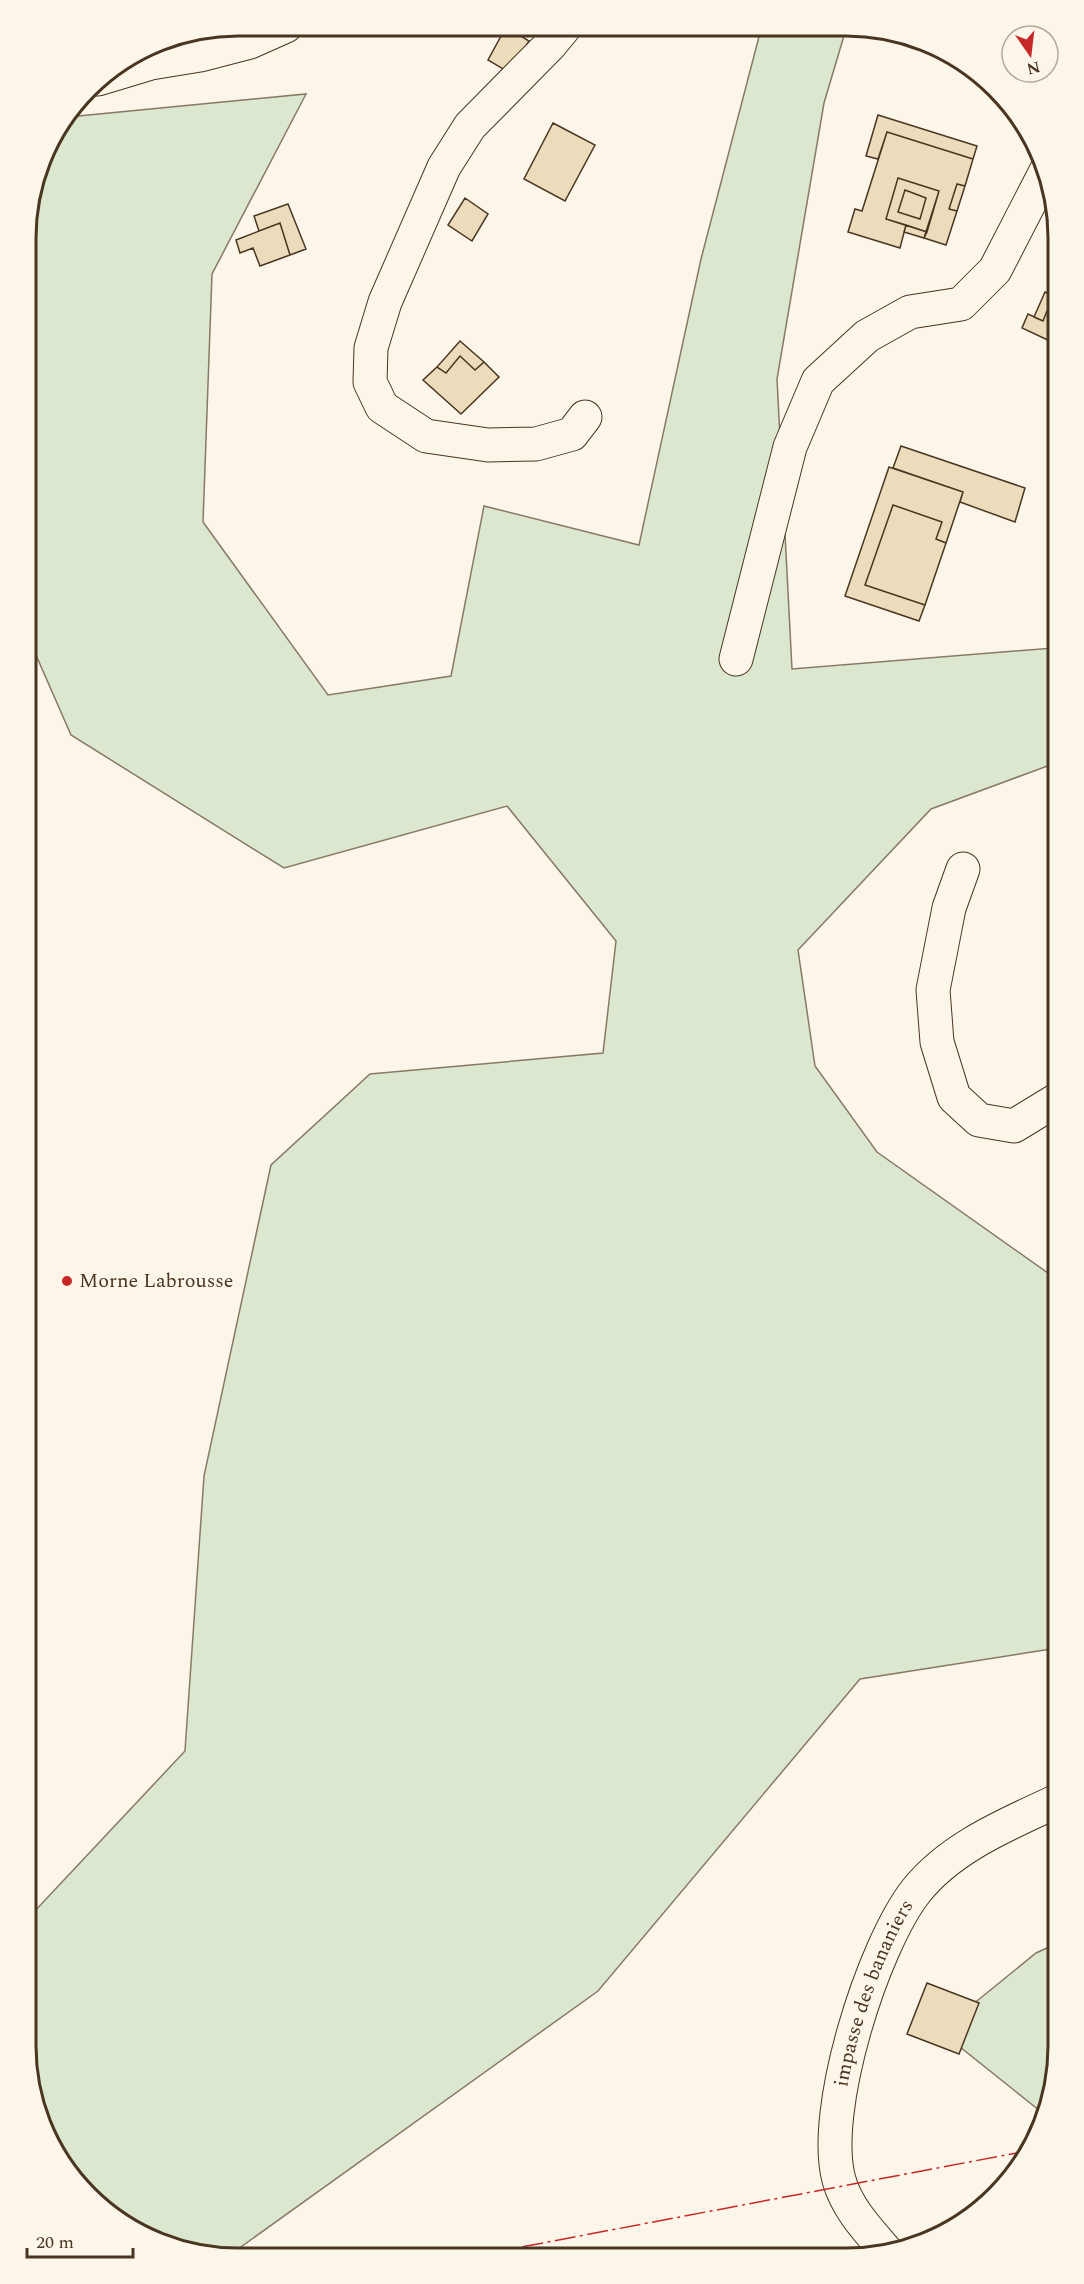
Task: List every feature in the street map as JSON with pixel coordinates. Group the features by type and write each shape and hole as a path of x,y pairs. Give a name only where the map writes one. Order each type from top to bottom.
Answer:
{"street":[{"path":"124,71 152,63 200,55 250,42 264,36"},
{"path":"557,36 470,126 444,167 385,302 371,348 370,382 382,407 426,436 488,445 536,444 572,434 585,417"},
{"path":"736,658 790,447 818,381 867,336 910,312 961,304 995,270 1040,183"},
{"path":"963,869 949,908 933,990 937,1042 954,1097 979,1120 1014,1126 1048,1105"},
{"name":"impasse des bananiers","path":"880,2244 856,2218 839,2181 834,2151 837,2106 862,2003 896,1921 917,1890 958,1852 1048,1805"}],"green space":[{"path":"759,36 844,36 824,103 777,379 792,669 1048,648 1048,766 931,809 798,950 815,1066 877,1152 1048,1273 1048,1649 860,1679 598,1991 239,2248 199,2244 149,2227 115,2206 95,2189 78,2169 51,2123 43,2098 36,2046 36,1910 185,1751 204,1476 271,1165 370,1074 603,1053 616,941 507,806 284,868 71,735 36,655 36,225 43,186 51,161 77,116 306,94 212,274 203,522 328,695 451,676 484,506 639,545 701,259"},
{"path":"1048,1948 1048,2059 1037,2109 940,2031 1036,1953"}],"building":[{"path":"501,36 521,36 529,41 510,73 488,60"},
{"path":"878,115 977,146 973,159 887,132 878,159 866,156"},
{"path":"553,123 595,145 565,201 524,179"},
{"path":"887,132 973,159 965,186 957,184 949,209 957,211 946,245 924,238 939,191 898,178 886,219 906,225 900,248 848,232 855,209 862,211"},
{"path":"898,178 939,191 927,232 886,219","holes":["905,190 926,198 920,219 898,212"]},
{"path":"957,184 965,186 957,211 949,209"},
{"path":"905,190 926,198 920,219 898,212"},
{"path":"465,198 488,214 472,241 448,225"},
{"path":"288,204 306,249 290,255 280,223 259,231 254,216"},
{"path":"280,223 290,255 260,266 253,248 240,253 236,240"},
{"path":"906,225 927,232 924,238 904,232"},
{"path":"1045,292 1048,293 1048,311 1043,321 1034,317"},
{"path":"1048,311 1048,340 1022,328 1028,314 1043,321"},
{"path":"460,341 484,362 475,370 460,356 446,373 437,367"},
{"path":"460,356 475,370 484,362 499,377 461,414 423,380 437,367 446,373"},
{"path":"901,446 1025,488 1015,522 960,502 963,492 893,468"},
{"path":"889,467 963,492 946,543 936,539 942,522 893,505 865,585 925,605 919,621 845,596"},
{"path":"893,505 942,522 936,539 946,543 925,605 865,585"},
{"path":"927,1983 979,2003 959,2054 907,2034"}],"power":[{"path":"516,2248 1017,2153"}],"place":[{"name":"Morne Labrousse","path":"67,1281"}]}
